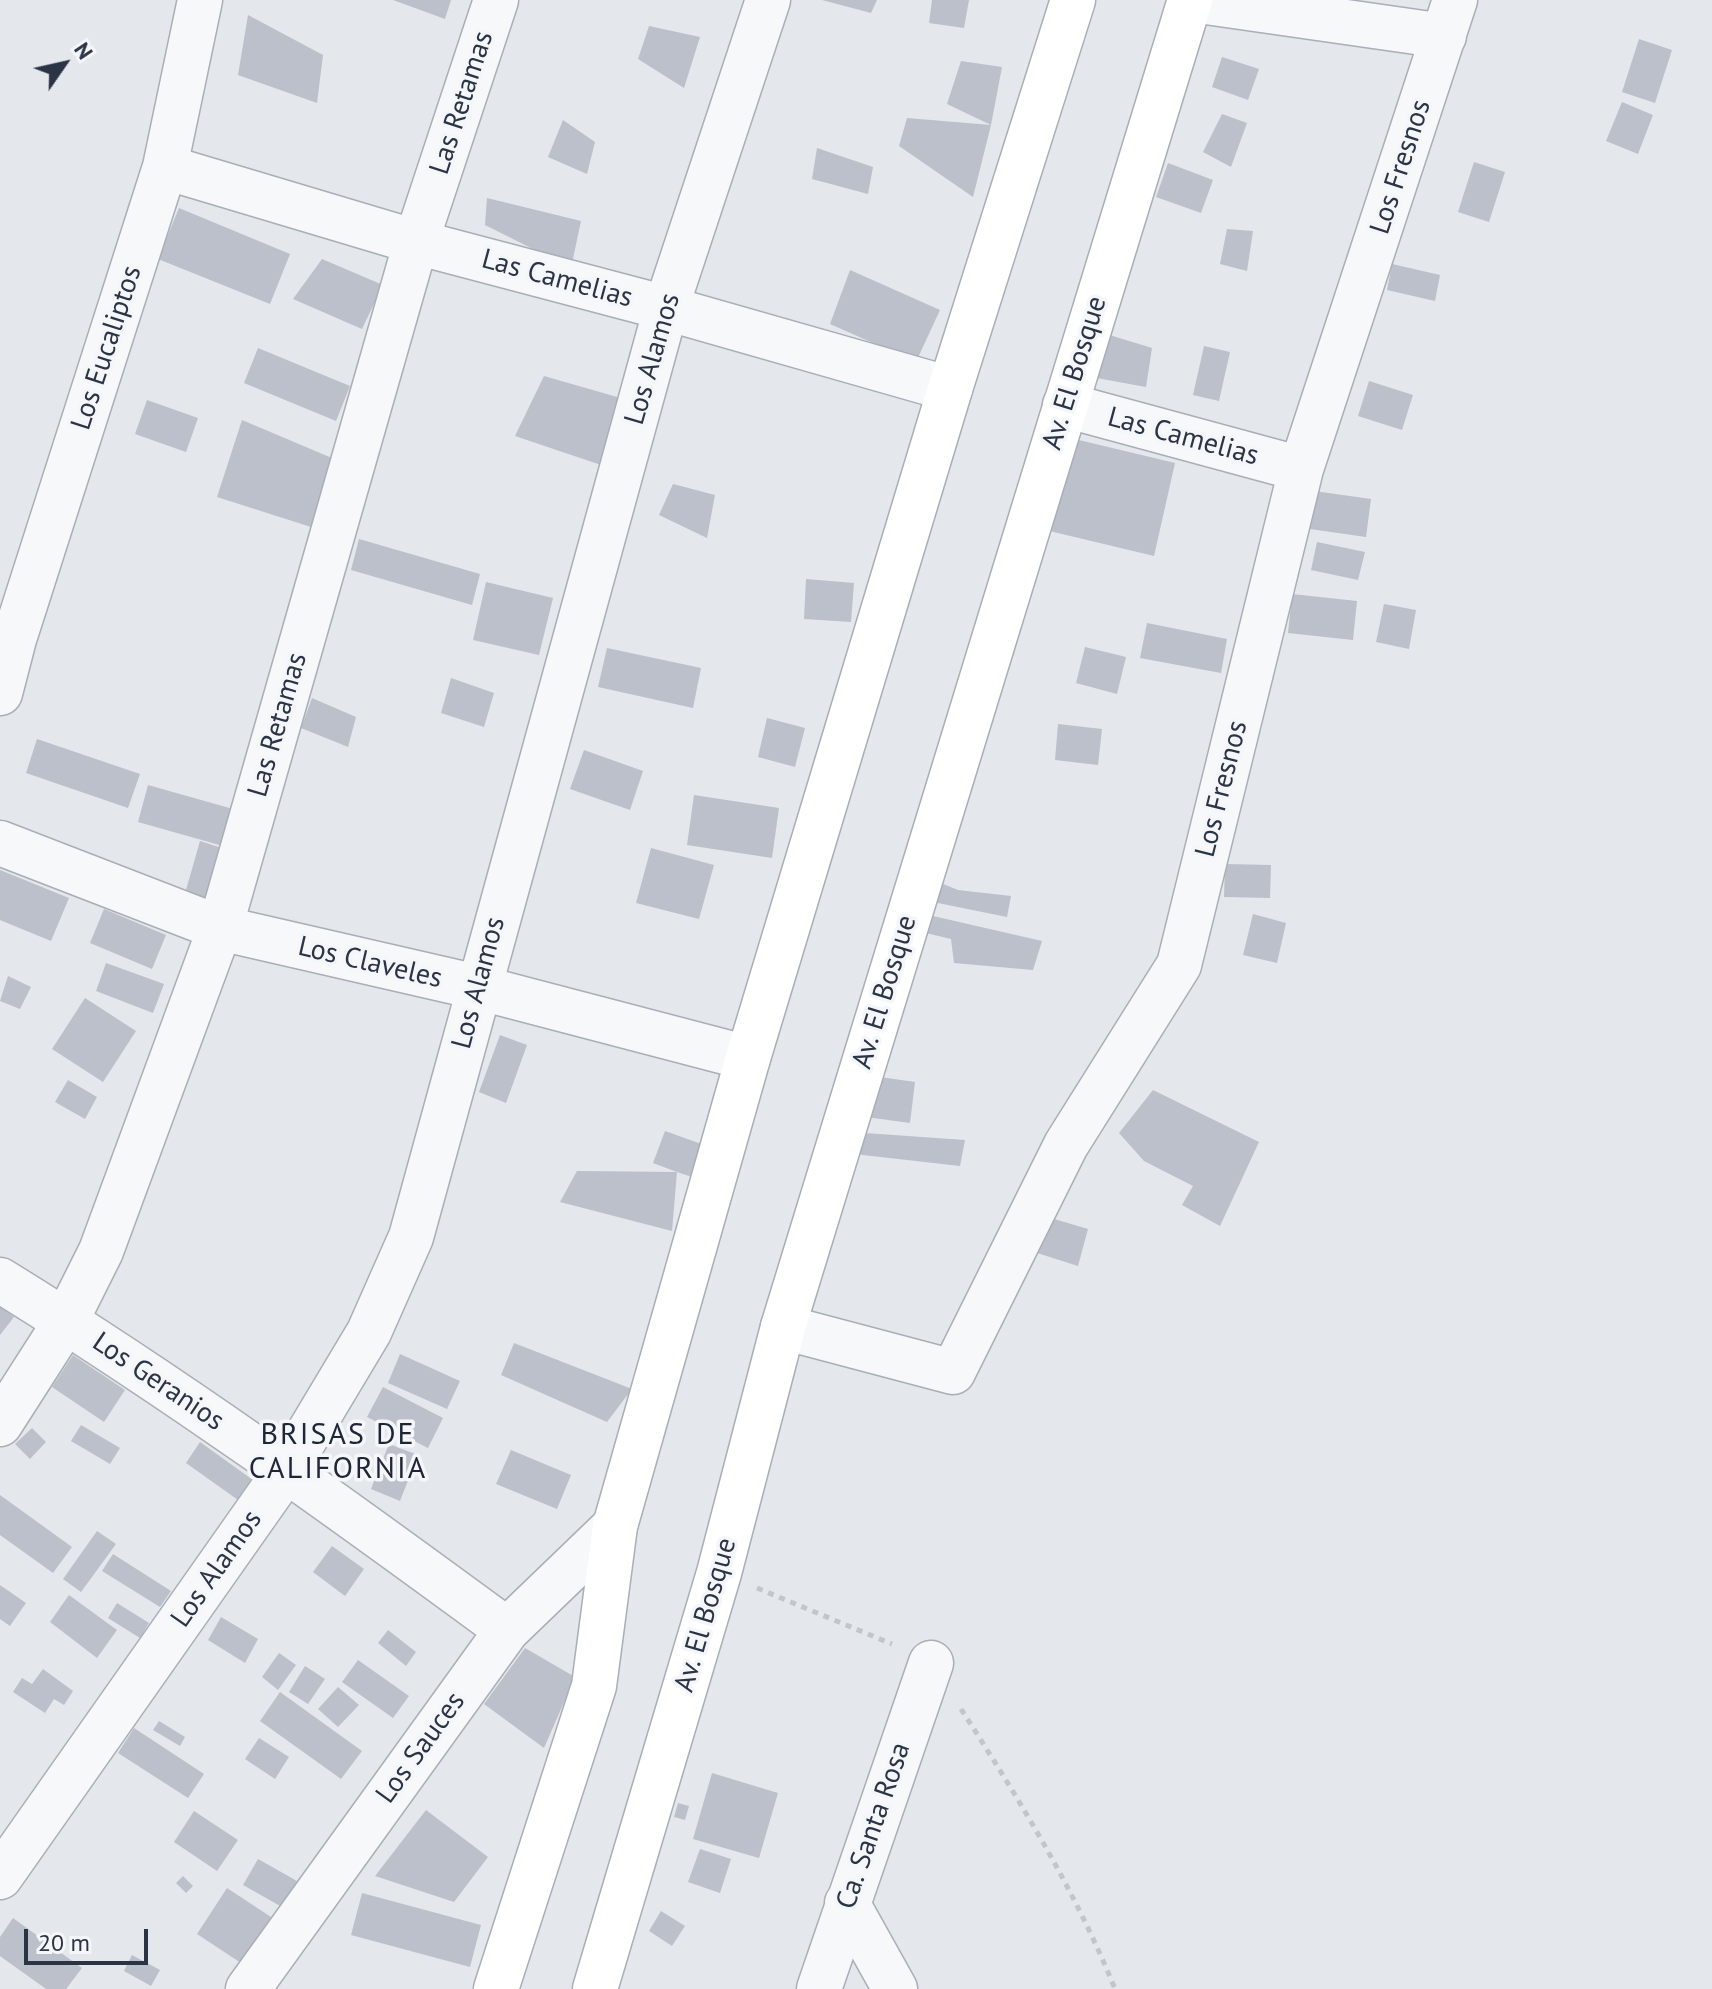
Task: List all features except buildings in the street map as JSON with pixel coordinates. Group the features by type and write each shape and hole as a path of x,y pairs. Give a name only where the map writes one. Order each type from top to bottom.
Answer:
{"street":[{"name":"Los Eucaliptos","path":"0,693 14,639 165,167 200,0"},
{"name":"Las Retamas","path":"0,1424 66,1321 101,1251 220,928 416,242 496,0"},
{"name":"Los Alamos","path":"0,1877 287,1469 369,1332 411,1237 477,987 666,308 768,0"},
{"path":"496,1989 594,1686 615,1526 748,1058 950,389 1073,0"},
{"path":"1191,0 1449,18"},
{"name":"Av. El Bosque","path":"595,1989 719,1573 783,1327 1191,0"},
{"name":"Los Fresnos","path":"783,1327 953,1372 1066,1145 1179,965 1301,469 1449,18"},
{"name":"Las Camelias","path":"165,167 416,242 666,308 950,389"},
{"name":"Las Camelias","path":"1065,405 1301,469"},
{"name":"Los Claveles","path":"0,843 220,928 477,987 748,1058"},
{"name":"Los Geranios","path":"0,1280 287,1469 507,1630"},
{"name":"Los Sauces","path":"248,1989 507,1630 615,1526"},
{"name":"Ca. Santa Rosa","path":"819,1989 931,1663"},
{"path":"847,1903 895,1989"}],"district":[{"name":"BRISAS DE CALIFORNIA","path":"338,1452"}]}
